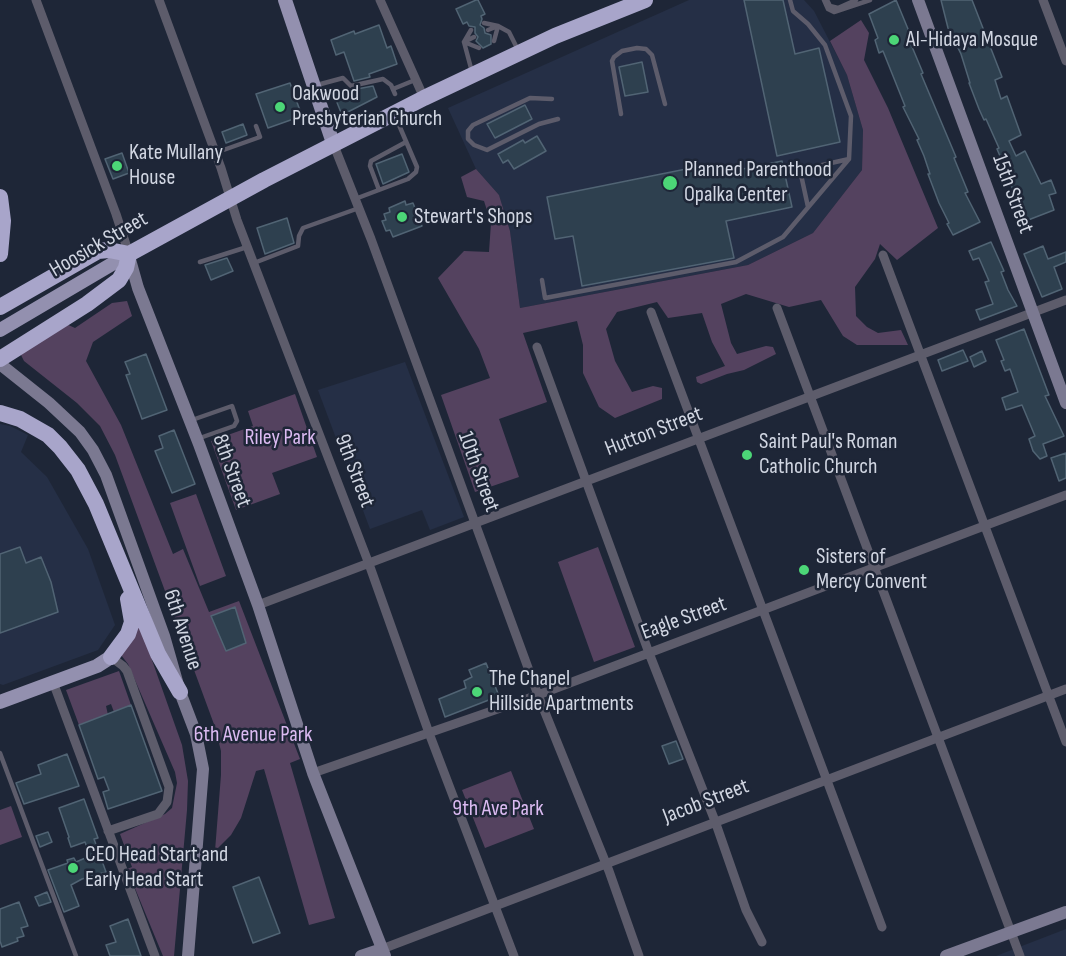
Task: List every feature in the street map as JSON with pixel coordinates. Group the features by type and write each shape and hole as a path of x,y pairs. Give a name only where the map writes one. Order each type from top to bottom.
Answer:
{"highway":[{"name":"Hoosick Street","path":"129,254 333,143 424,98 520,52 645,0"},
{"path":"0,197 3,220 0,254"},
{"path":"0,307 98,251 109,250 129,254 126,268 119,280 0,359"},
{"path":"0,413 34,426 60,447 78,470 96,504 158,654 180,692"},
{"path":"111,657 128,634 132,622 130,605 113,546"}],"main road":[{"name":"10th Street","path":"285,0 333,143"},
{"name":"Hoosick Street","path":"0,330 129,254"},
{"path":"0,702 97,666 111,657"}],"street":[{"name":"8th Street","path":"36,0 116,214 138,288 258,605 313,773 383,952"},
{"name":"9th Street","path":"159,0 254,263 369,564 429,733 514,956"},
{"path":"380,0 424,98"},
{"name":"15th Street","path":"918,0 1066,403"},
{"path":"1043,0 1066,61"},
{"name":"10th Street","path":"333,143 538,695 605,862 639,956"},
{"path":"883,255 1066,742"},
{"name":"Hutton Street","path":"258,605 1066,300"},
{"path":"777,308 1020,956"},
{"path":"651,312 882,927"},
{"path":"537,347 649,653 715,821 746,910 762,942"},
{"name":"6th Avenue","path":"0,364 81,432 93,450 106,475 122,519 196,734 202,769 188,956"},
{"name":"Eagle Street","path":"313,773 538,695 1066,495"},
{"path":"108,831 158,814 166,802 169,787 127,671 111,657"},
{"path":"53,682 155,956"},
{"name":"Jacob Street","path":"361,956 383,952 605,862 1066,689"},
{"path":"945,956 1066,912"}],"lane":[{"path":"542,279 545,298 736,262 783,237 849,159 851,116 825,45 794,10 790,0"},
{"path":"825,0 828,9 834,12 870,0"},
{"path":"825,0 830,6 838,8 849,1 856,0"},
{"path":"484,23 498,26 509,32 520,52"},
{"path":"488,30 498,26"},
{"path":"494,41 498,26"},
{"path":"471,30 464,42 473,75"},
{"path":"464,42 474,37"},
{"path":"464,42 479,48"},
{"path":"621,114 612,61 622,51 646,49 652,55 665,104"},
{"path":"314,86 343,78 351,86 383,79 391,84 394,91 416,80"},
{"path":"552,99 530,98 473,125 468,131 468,139 474,145 488,150 539,124 558,119"},
{"path":"254,263 298,246 303,228 357,204 379,190 408,179 416,172 417,166 394,113"},
{"path":"215,153 260,137 256,126"},
{"path":"379,190 370,166 371,161 406,142"},
{"path":"808,207 800,170 849,159"},
{"path":"200,262 248,246"},
{"path":"189,421 232,406 237,421 234,426 197,439"},
{"path":"0,753 76,956"}],"shaded area":[{"path":"689,0 804,0 814,11 847,75 863,130 862,170 813,233 748,265 520,308 510,231 499,195 476,169 448,108"},
{"path":"405,362 464,517 430,530 422,510 370,529 318,390"},
{"path":"0,424 28,435 21,452 47,477 88,549 115,625 98,650 3,685 0,684"},
{"path":"1066,929 1066,956 996,956"}],"green space":[{"path":"861,20 869,33 864,60 888,108 938,228 897,260 880,244 875,259 855,287 856,316 867,327 878,333 901,330 908,345 857,345 843,336 821,300 789,307 746,294 721,304 731,343 737,354 766,346 773,347 776,354 744,370 701,384 697,382 696,377 725,366 712,342 702,313 668,318 657,302 617,312 606,329 615,361 632,392 653,386 662,388 662,399 615,418 599,407 583,373 583,345 577,321 523,333 547,402 499,419 519,477 475,492 441,395 490,378 479,349 438,278 464,251 489,252 491,223 484,201 467,197 461,177 476,169 499,195 510,231 520,308 748,265 813,233 862,170 863,130 847,75 830,41"},
{"name":"6th Avenue Park","path":"127,301 132,316 93,342 86,361 121,425 173,554 183,549 209,612 239,601 300,759 290,763 335,918 309,925 264,769 256,771 241,818 231,835 215,851 221,751 215,727 115,455 100,426 77,403 24,361 21,355 55,319 75,328 112,303"},
{"name":"Riley Park","path":"295,394 317,457 272,473 280,494 236,510 211,441 253,426 248,411"},
{"path":"196,494 226,576 200,586 170,503"},
{"path":"598,547 635,647 594,662 558,562"},
{"name":"6th Avenue Park","path":"137,627 141,629 182,745 188,781 174,956 163,956 127,869 132,867 120,834 165,814 172,808 177,783 175,772 128,664 121,655"},
{"path":"119,671 131,705 114,712 111,704 106,706 108,715 79,725 66,690"},
{"name":"9th Ave Park","path":"511,771 534,829 485,848 462,790"},
{"path":"11,806 22,837 0,845 0,810"}],"building":[{"path":"476,0 485,14 481,16 480,25 484,28 485,33 491,35 491,44 483,48 476,41 478,37 475,27 469,26 467,22 463,24 456,9"},
{"path":"744,0 783,0 795,54 819,48 840,142 777,156"},
{"path":"896,0 913,41 910,42 923,73 921,74 956,157 954,158 968,192 965,193 980,222 953,235 928,174 930,174 917,140 919,139 903,107 905,106 883,51 879,53 875,40 878,38 869,14"},
{"path":"941,0 972,0 1002,77 995,80 1001,99 1007,96 1021,135 1009,141 1016,156 1025,151 1041,184 1051,180 1056,193 1049,195 1054,210 1023,222 1012,195 1015,193 1006,176 1008,175 997,149 999,148 979,109 961,54 948,28"},
{"path":"379,25 387,48 391,46 397,64 369,74 370,77 354,81 344,52 336,55 331,40"},
{"path":"642,62 648,92 625,96 619,67"},
{"name":"Oakwood Presbyterian Church","path":"290,83 302,116 268,128 256,94"},
{"path":"373,86 377,97 342,115 336,100 358,92 357,89"},
{"path":"525,105 532,119 495,138 487,124"},
{"path":"243,124 247,135 226,143 222,132"},
{"path":"537,136 546,151 514,169 508,160 503,163 498,154 523,140 525,143"},
{"name":"Kate Mullany House","path":"122,153 129,173 113,179 105,159"},
{"path":"402,154 409,172 383,184 376,164"},
{"path":"782,161 792,207 726,221 734,258 582,286 573,236 555,239 547,197 711,164 713,175"},
{"name":"Stewart's Shops","path":"405,201 406,205 413,203 422,226 393,237 390,230 386,231 382,221 386,220 384,214 390,212 389,208"},
{"path":"287,218 294,243 265,254 257,228"},
{"path":"991,242 1004,271 1001,272 1008,290 1017,306 980,320 976,310 993,304 985,282 989,281 979,258 973,260 969,251"},
{"path":"1043,246 1048,259 1066,252 1066,262 1054,267 1062,289 1042,297 1024,254"},
{"path":"227,258 233,271 211,280 205,265"},
{"path":"1024,329 1049,395 1045,396 1064,436 1043,444 1047,456 1040,459 1033,451 1029,439 1035,436 1022,405 1006,410 1002,398 1018,392 1010,369 1005,371 1001,361 1004,360 996,340"},
{"path":"963,350 968,361 942,371 938,360"},
{"path":"982,351 986,361 974,367 970,357"},
{"path":"146,354 167,410 142,419 126,375 130,374 125,362"},
{"path":"174,430 195,484 172,493 155,451 163,448 159,436"},
{"path":"1066,453 1066,478 1059,481 1051,458"},
{"path":"20,547 26,563 41,557 51,582 58,612 0,633 0,554"},
{"path":"235,607 246,643 226,651 211,616"},
{"name":"The Chapel Hillside Apartments","path":"486,663 499,696 445,717 439,699 466,688 464,681 472,677 469,670"},
{"path":"131,705 162,791 108,809 103,792 109,790 104,777 98,779 79,725"},
{"path":"676,741 683,759 669,764 662,746"},
{"path":"67,754 79,786 24,804 16,783 41,774 38,765"},
{"path":"84,799 98,838 94,839 106,872 71,885 79,906 64,912 48,870 68,863 67,860 74,858 76,862 90,856 85,842 71,847 59,808"},
{"path":"48,832 52,842 40,847 36,836"},
{"path":"259,877 280,933 253,943 233,887"},
{"path":"47,892 51,902 39,906 35,897"},
{"path":"19,902 28,926 21,928 24,936 17,938 18,941 2,947 0,909"},
{"path":"128,919 141,956 110,956 106,945 116,942 110,926"}],"place":[{"name":"Al-Hidaya Mosque","path":"894,40"},
{"name":"Oakwood Presbyterian Church","path":"280,107"},
{"name":"Kate Mullany House","path":"117,166"},
{"name":"Planned Parenthood Opalka Center","path":"670,183"},
{"name":"Stewart's Shops","path":"402,217"},
{"name":"Saint Paul's Roman Catholic Church","path":"747,455"},
{"name":"Sisters of Mercy Convent","path":"804,570"},
{"name":"The Chapel Hillside Apartments","path":"477,692"},
{"name":"CEO Head Start and Early Head Start","path":"73,868"}]}
